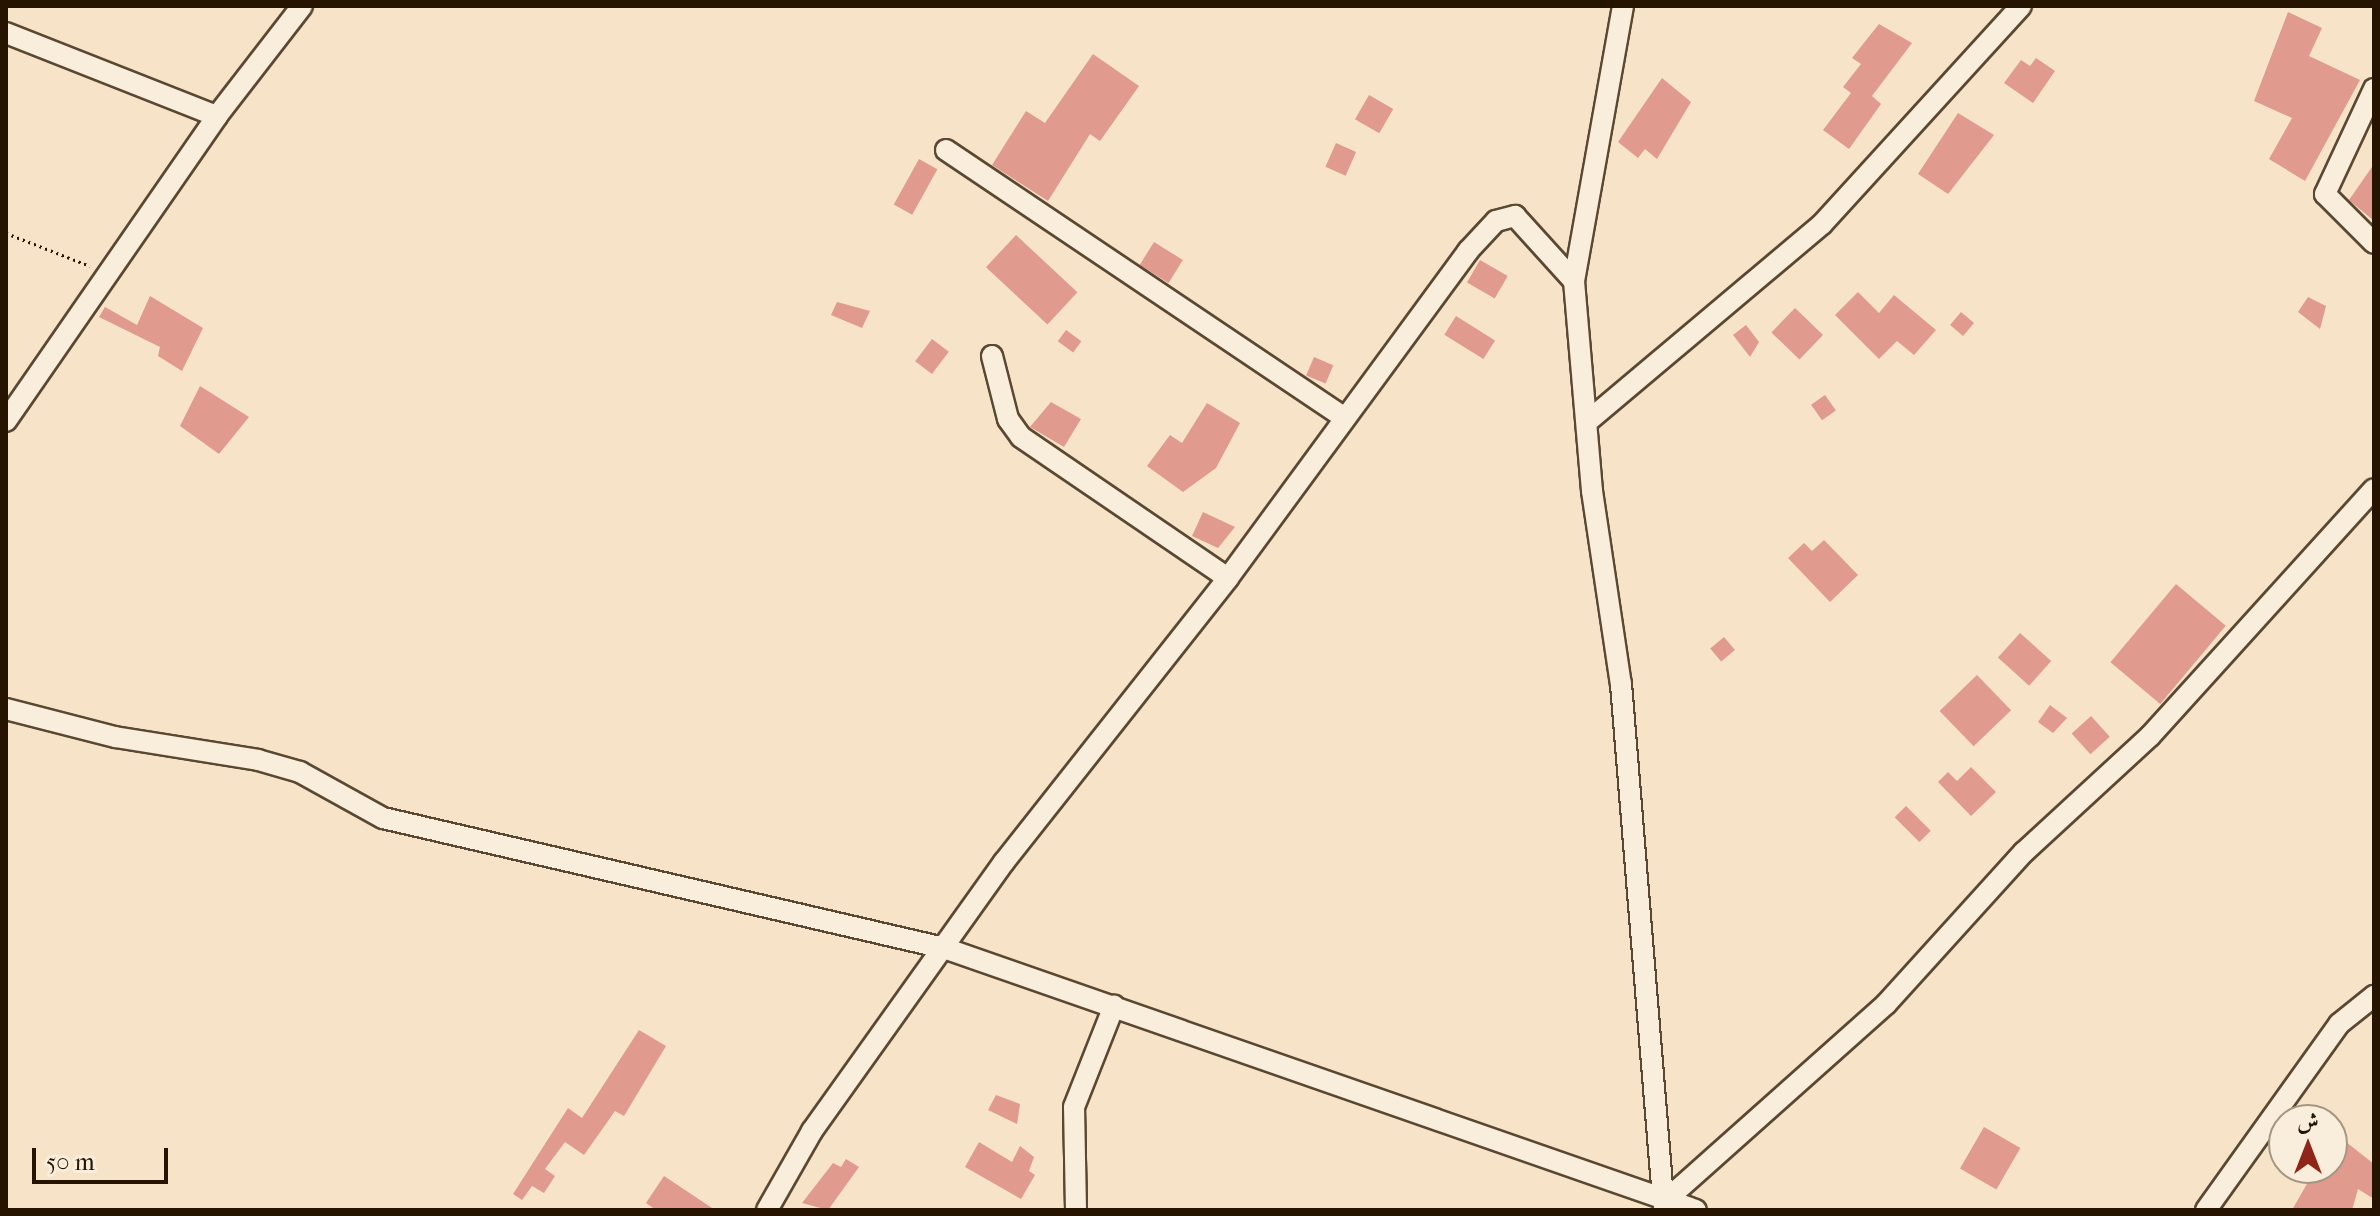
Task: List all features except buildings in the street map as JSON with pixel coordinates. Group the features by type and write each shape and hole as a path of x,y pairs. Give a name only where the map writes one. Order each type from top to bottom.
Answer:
{"street":[{"path":"6,421 217,116 302,6"},
{"path":"1623,6 1574,281 1587,422 1621,684 1649,1096 1664,1205"},
{"path":"1587,422 1822,224 2021,6"},
{"path":"6,33 217,116"},
{"path":"2374,89 2325,194 2374,243"},
{"path":"946,150 1344,417"},
{"path":"767,1210 812,1131 944,948 1228,578 1344,417 1496,221 1523,219 1574,281"},
{"path":"992,356 1008,419 1021,437 1228,578"},
{"path":"1664,1205 1886,1004 2024,852 2150,736 2374,489"},
{"path":"6,709 115,737 258,760 300,772 383,818 944,948 1114,1006 1664,1205 1696,1210"},
{"path":"2206,1210 2323,1045 2374,996"},
{"path":"1076,1210 1074,1107 1114,1006"}],"path":[{"path":"6,233 108,273"}]}
